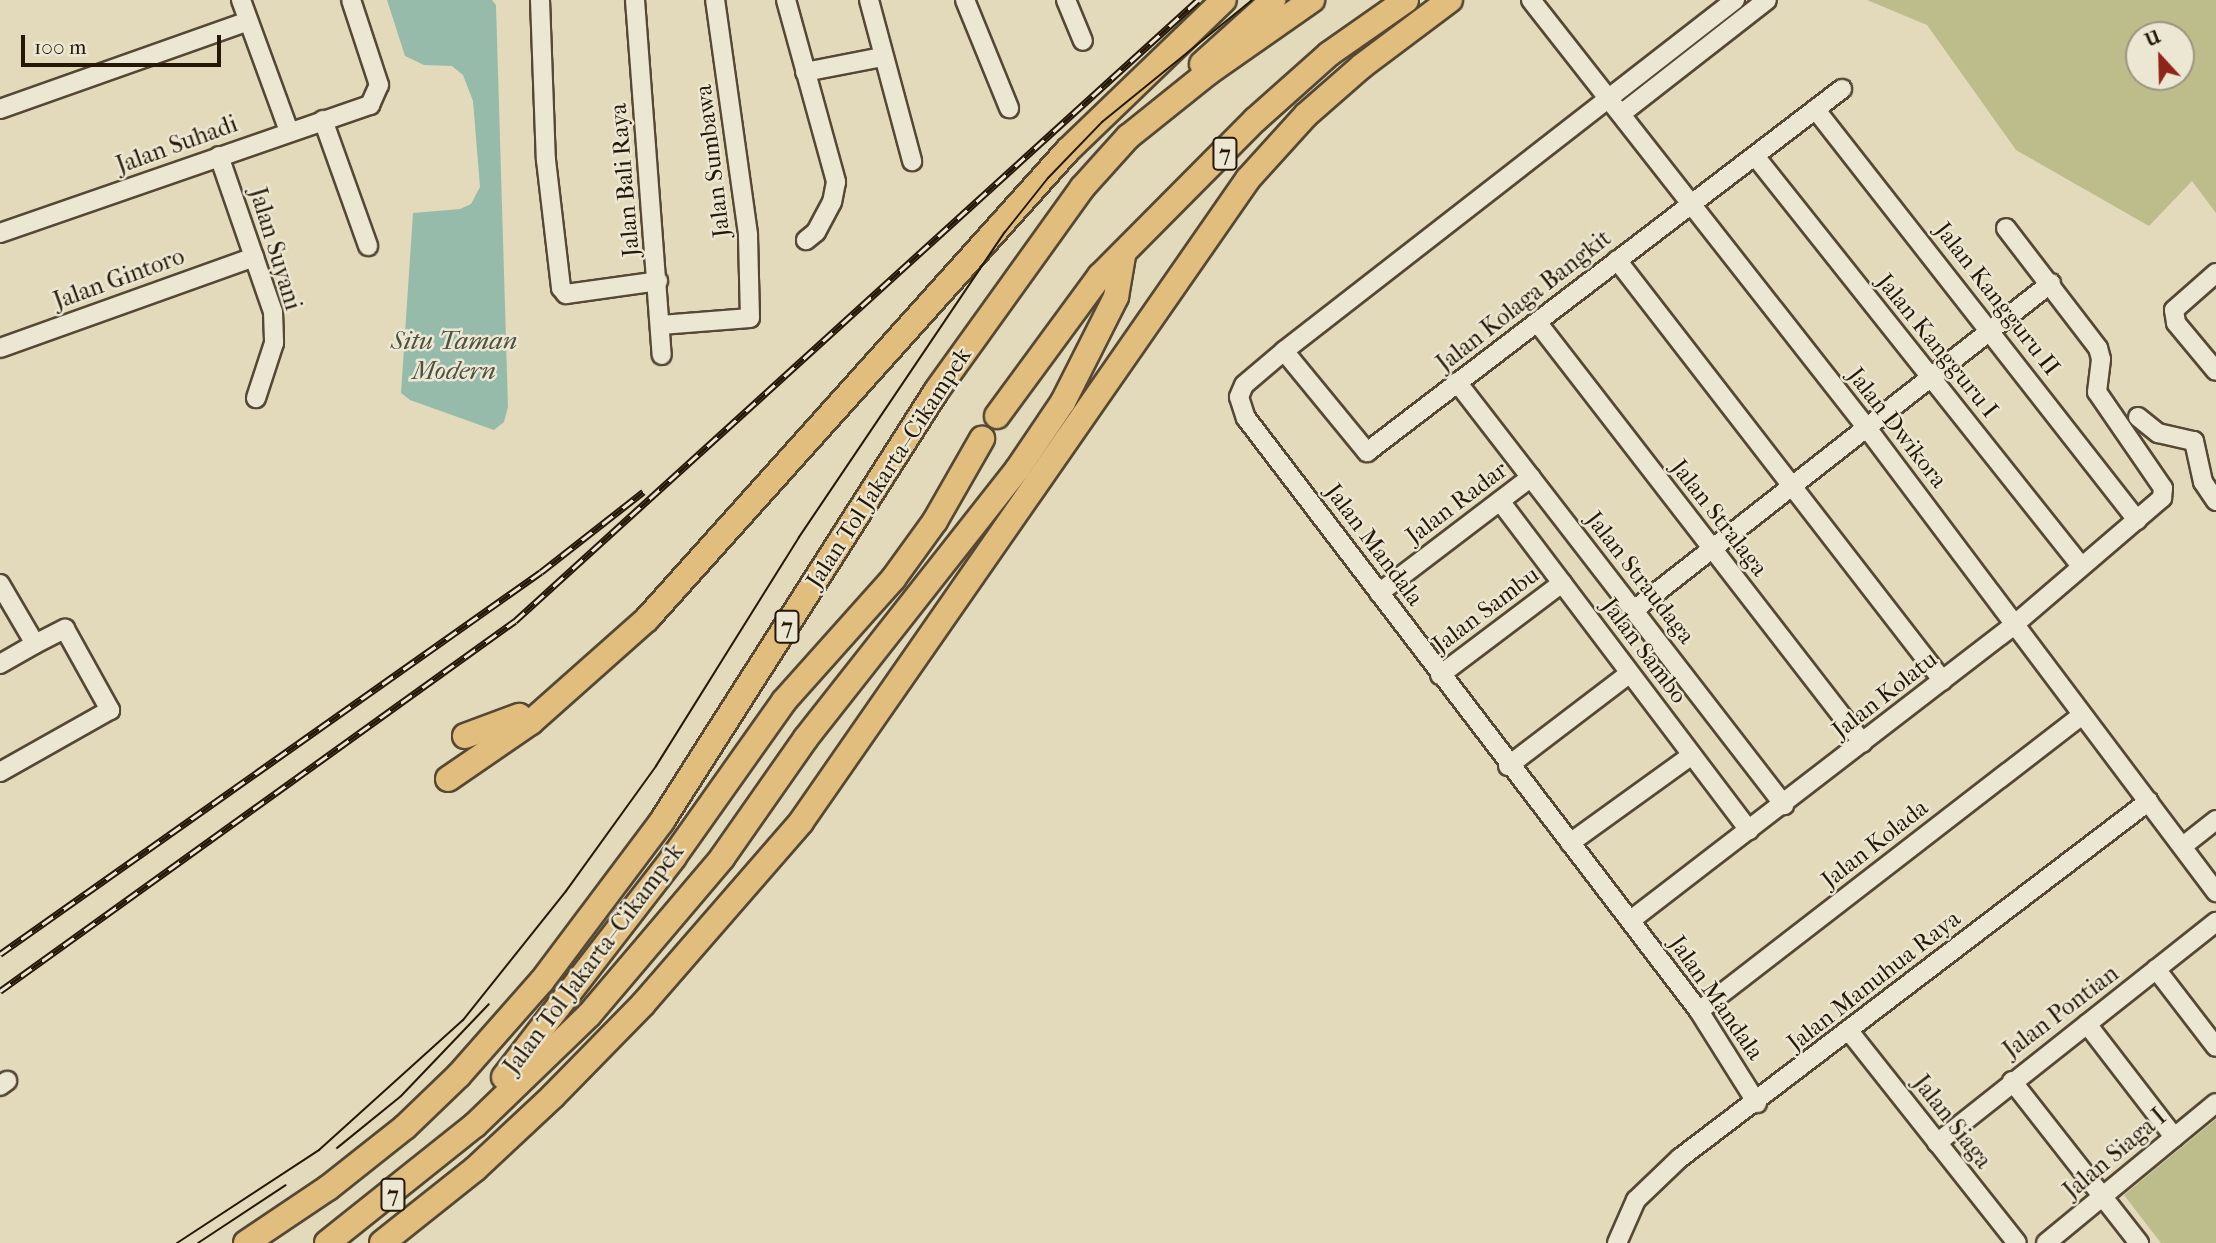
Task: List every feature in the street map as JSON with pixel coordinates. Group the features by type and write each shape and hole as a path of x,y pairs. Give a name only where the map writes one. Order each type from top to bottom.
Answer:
{"highway":[{"path":"465,736 524,713 604,641 1056,139 1202,0"},
{"path":"448,779 539,716 647,618 1068,149 1224,0"},
{"path":"1135,131 1232,33 1273,0"},
{"name":"Jalan Tol Jakarta–Cikampek","path":"246,1243 328,1188 405,1127 480,1053 576,940 710,749 1000,299 1083,188 1135,131 1209,72 1312,0"},
{"name":"7","path":"997,416 1100,276 1123,256 1255,120 1329,54 1406,0"},
{"path":"382,1243 475,1169 553,1096 643,1004 801,822 1248,179 1306,115 1362,66 1450,0"},
{"name":"Jalan Tol Jakarta–Cikampek","path":"327,1243 455,1141 589,1015 722,858 806,738 1017,470 1063,402 1115,297 1123,256"},
{"name":"Jalan Tol Jakarta–Cikampek","path":"455,1141 673,858 784,701 893,579 935,521 982,439"}],"street":[{"path":"241,0 289,131"},
{"name":"Jalan Suhadi","path":"0,233 370,105 379,85 351,0"},
{"path":"540,0 546,159 561,288 566,294 659,281"},
{"name":"Jalan Bali Raya","path":"635,0 659,281 662,355"},
{"name":"Jalan Sumbawa","path":"661,325 750,318 748,234 715,0"},
{"path":"786,0 836,181 825,216 806,240"},
{"path":"869,0 882,57 912,161"},
{"path":"965,0 1009,108"},
{"path":"1066,0 1083,41"},
{"name":"Jalan Dwikora","path":"1531,0 1867,428 2216,892"},
{"name":"Jalan Mandala","path":"1735,0 1284,351 1240,391 1242,411 1508,766 1631,920 1699,1011 1757,1103"},
{"path":"1620,114 1767,0"},
{"path":"0,109 248,21"},
{"path":"1691,36 1702,51"},
{"path":"805,72 882,57"},
{"name":"Jalan Kolaga Bangkit","path":"1284,351 1367,452 1842,89"},
{"name":"Jalan Kangguru II","path":"1816,110 1993,331 2137,520"},
{"path":"323,120 368,246"},
{"name":"Jalan Suyani","path":"219,156 254,257 274,327 269,363 257,398"},
{"name":"Jalan Kangguru I","path":"1755,156 2081,566"},
{"path":"1634,610 1932,379 2050,283 2007,229"},
{"name":"Jalan Gintoro","path":"0,348 254,257"},
{"path":"1617,260 1943,681"},
{"path":"2216,273 2174,310 2176,323 2216,371"},
{"name":"Jalan Kolatu","path":"1631,920 1784,805 2015,624 2162,498 2163,488 2097,392 2098,348 2050,283"},
{"name":"Jalan Stralaga","path":"1536,322 1863,743"},
{"name":"Jalan Straudaga","path":"1457,382 1784,805"},
{"path":"2138,417 2158,433 2194,441 2203,482 2216,501"},
{"name":"Jalan Radar","path":"1379,593 1531,477"},
{"name":"Jalan Sambo","path":"1500,501 1749,831"},
{"name":"Jalan Sambu","path":"1440,676 1562,583"},
{"path":"0,584 35,644"},
{"path":"0,664 65,629 110,710 0,772"},
{"path":"1508,766 1630,673"},
{"name":"Jalan Kolada","path":"1699,1011 2081,715"},
{"path":"1570,843 1692,755"},
{"name":"Jalan Manuhua Raya","path":"1617,1243 1626,1216 1652,1182 2149,801"},
{"path":"2182,846 2216,820"},
{"name":"Jalan Pontian","path":"1937,1143 2216,922"},
{"path":"2156,970 2216,1047"},
{"path":"2087,1024 2174,1137"},
{"name":"Jalan Siaga","path":"1849,1031 2017,1243"},
{"path":"2012,1081 2139,1243"},
{"name":"Jalan Siaga I","path":"2046,1243 2216,1103"}],"shaded area":[{"path":"1867,0 2216,0 2216,213 2192,181 2149,226 2016,150 1927,25"},
{"path":"2216,1119 2216,1243 2161,1243 2124,1195"}],"water":[{"name":"Situ Taman Modern","path":"387,0 492,0 496,5 508,407 504,422 494,430 410,400 401,393 413,213 460,209 471,204 480,187 473,101 463,75 452,66 424,65 405,56"}],"tram line":[{"path":"177,1243 319,1150 463,1020 566,891 656,766 799,537 1005,232 1048,178 1102,122 1252,0"},
{"path":"337,1148 401,1096 489,1004"},
{"path":"198,1243 286,1185"}],"railway":[{"path":"0,991 515,621 1198,0"},
{"path":"0,954 541,572 643,492"}]}
